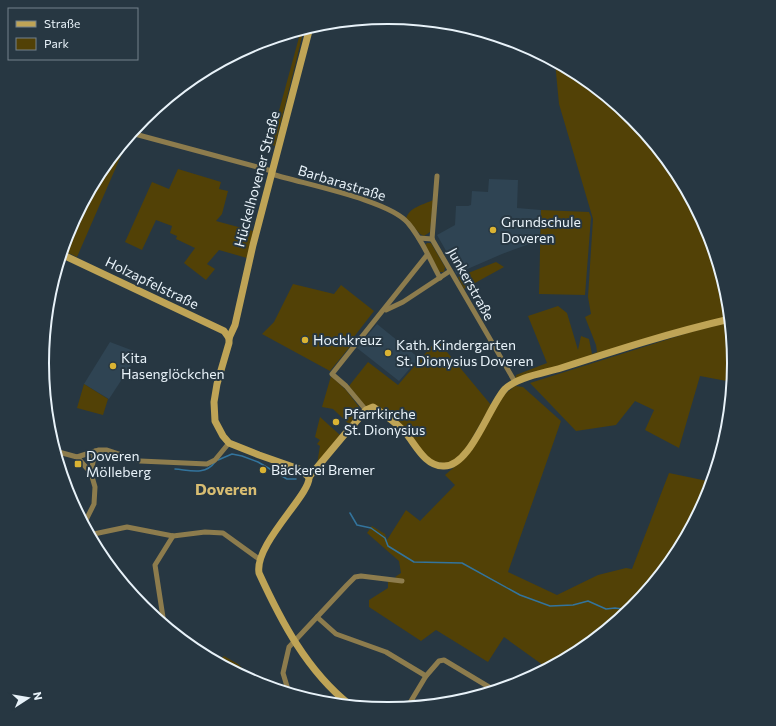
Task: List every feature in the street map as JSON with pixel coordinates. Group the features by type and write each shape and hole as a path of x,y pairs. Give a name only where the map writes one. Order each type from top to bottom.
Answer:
{"street":[{"name":"Hückelhovener Straße","path":"229,443 223,436 215,421 214,402 217,384 229,343 229,338 235,325 253,245 308,34"},
{"name":"Barbarastraße","path":"137,134 368,201 394,212 407,222 419,238 427,256 440,278"},
{"path":"419,238 432,239 437,176"},
{"name":"Junkerstraße","path":"432,239 514,382"},
{"path":"366,410 346,386 332,374 427,256"},
{"name":"Holzapfelstraße","path":"66,257 224,332 229,338"},
{"path":"384,311 402,302 450,271"},
{"path":"344,699 319,675 294,640 259,572 258,560 282,521 302,493 309,481 309,477 366,410 373,407 384,414 405,432 419,452 427,459 437,466 449,466 463,457 501,395 514,382 612,352 724,321"},
{"path":"61,452 77,456 95,451 107,450 140,461 207,464 215,460 229,443 299,469 309,477"},
{"path":"91,473 95,451"},
{"path":"77,456 91,473 95,487 94,504 87,518"},
{"path":"95,534 127,527 173,536 205,532 223,534 258,560"},
{"path":"163,617 155,565 173,536"},
{"path":"287,686 283,673 289,647 355,577 383,578 402,581"},
{"path":"317,617 336,634 386,652 426,676"},
{"path":"411,701 426,676 439,660 444,660 488,687"}],"shaded area":[{"name":"Grundschule Doveren","path":"489,179 518,180 517,208 541,210 540,240 502,254 456,274 453,263 437,235 455,225 456,206 471,205 472,191 488,192"},
{"name":"Kath. Kindergarten St. Dionysius Doveren","path":"377,324 419,358 399,381 357,348"},
{"name":"Kita Hasenglöckchen","path":"110,342 139,353 109,399 84,384"}],"green space":[{"path":"302,35 275,146 270,144 299,36"},
{"path":"556,68 612,108 643,139 657,157 682,194 701,233 715,275 724,318 515,379 516,375 547,363 528,316 558,306 567,313 578,350 581,336 589,339 592,354 597,352 596,345 585,317 591,314 588,297 593,219 559,104"},
{"path":"122,153 77,257 68,253 75,233 94,193"},
{"path":"178,169 221,182 219,189 228,191 222,214 216,221 253,231 247,258 219,250 207,264 215,269 206,280 184,263 195,248 176,239 177,236 170,233 172,226 156,220 142,250 125,242 152,182 169,189"},
{"path":"433,200 430,232 424,236 420,234 406,219 413,209"},
{"path":"541,210 589,212 591,217 585,295 539,294"},
{"path":"427,243 431,243 445,267 444,272 439,272 425,245"},
{"path":"496,262 504,267 464,289 458,277"},
{"path":"293,284 334,294 341,285 374,311 350,342 352,344 330,371 262,334 274,322"},
{"path":"724,323 727,363 726,381 700,376 679,448 645,430 654,410 635,401 616,425 576,431 530,383 691,332"},
{"path":"437,340 491,405 461,457 448,464 433,461 374,406 365,406 349,386 368,362 398,385"},
{"path":"331,376 346,390 359,407 358,416 350,425 333,409 322,407"},
{"path":"84,384 108,399 103,415 77,408"},
{"path":"515,386 523,387 561,421 508,572 557,595 598,575 626,568 632,569 669,473 706,481 682,533 643,587 612,618 594,632 576,645 542,665 504,637 488,662 436,630 421,641 369,607 369,600 388,588 388,580 401,580 395,577 401,573 399,561 367,533 372,526 385,534 387,540 406,510 420,521 455,485 445,475 467,456 504,395"},
{"path":"320,417 340,435 317,464 320,446 317,444 320,440 315,437"},
{"path":"224,656 238,664 243,669 238,667 221,659"}],"waterway":[{"path":"218,460 232,454 242,456 258,462 287,479 296,479"},
{"path":"175,469 202,471 215,462"},
{"path":"350,513 357,525 371,528 385,538 388,546 414,562 462,563 520,595 550,606 573,605 588,601 606,609 622,609"}],"place":[{"name":"Grundschule Doveren","path":"493,230"},
{"name":"Hochkreuz","path":"305,340"},
{"name":"Kath. Kindergarten St. Dionysius Doveren","path":"388,353"},
{"name":"Kita Hasenglöckchen","path":"113,366"},
{"name":"Pfarrkirche St. Dionysius","path":"336,422"},
{"name":"Doveren Mölleberg","path":"78,464"},
{"name":"Bäckerei Bremer","path":"263,470"}],"district":[{"name":"Doveren","path":"226,489"}]}
